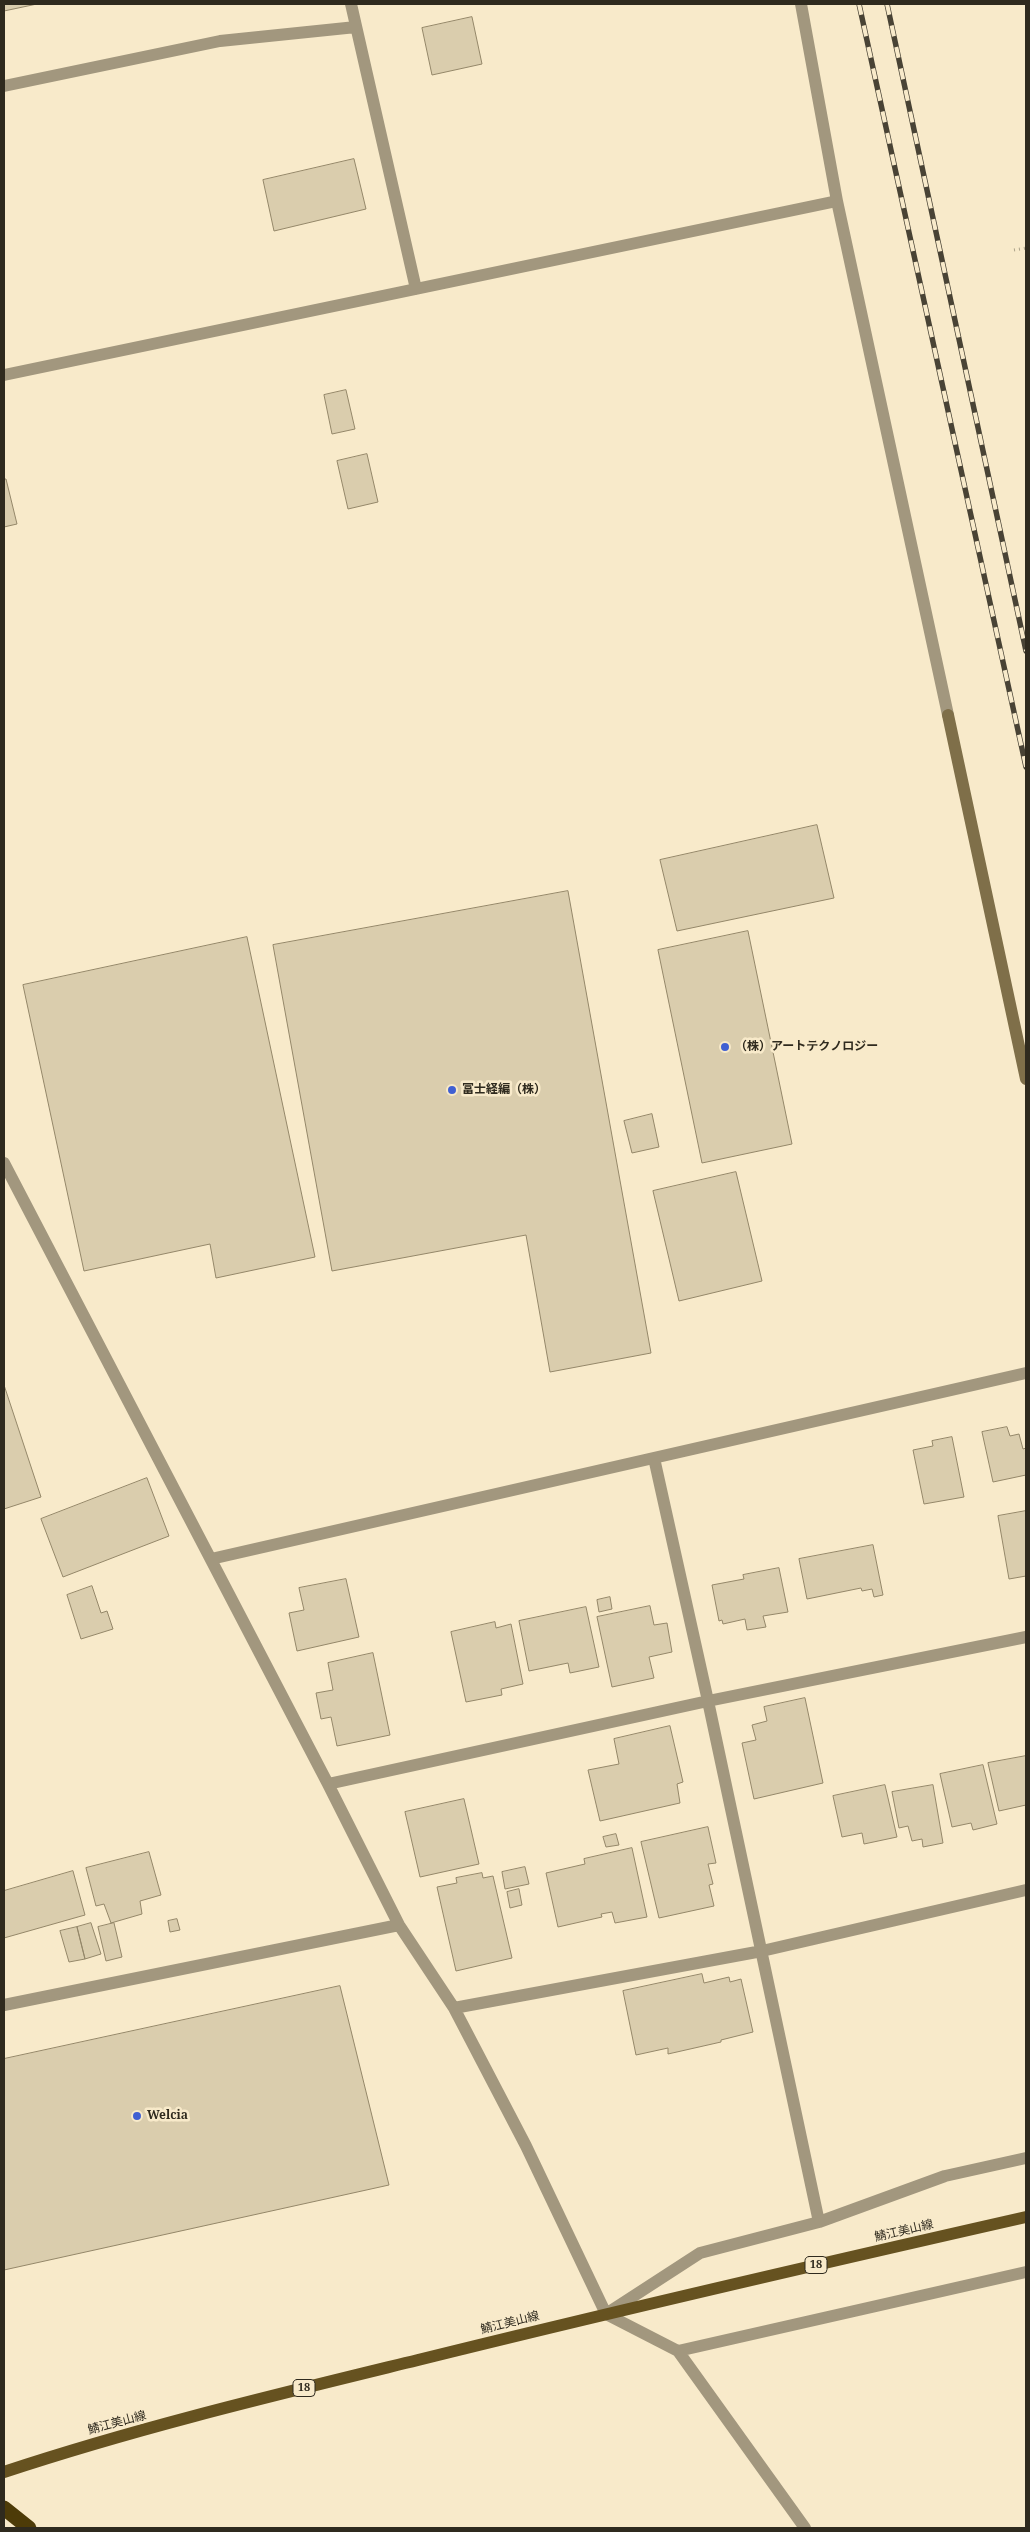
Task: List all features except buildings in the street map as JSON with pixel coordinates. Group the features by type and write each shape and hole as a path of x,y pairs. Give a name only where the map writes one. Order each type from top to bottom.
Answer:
{"highway":[{"path":"4,2508 30,2528"}],"main road":[{"name":"鯖江美山線","path":"4,2472 70,2450 235,2405 606,2314 1026,2217"}],"street":[{"path":"351,4 416,289"},
{"path":"801,4 838,201 1026,1079"},
{"path":"4,86 220,41 356,27"},
{"path":"4,375 838,201"},
{"path":"4,1163 328,1784 399,1925 454,2008 526,2146 606,2314 678,2351 805,2528"},
{"path":"211,1559 1026,1373"},
{"path":"654,1458 819,2222"},
{"path":"328,1784 708,1701 1026,1637"},
{"path":"454,2008 762,1951 1026,1890"},
{"path":"4,2005 399,1925"},
{"path":"606,2314 700,2253 819,2222 945,2176 1026,2158"},
{"path":"678,2351 1026,2272"}],"path":[{"path":"1014,250 1026,248"}],"railway":[{"path":"859,4 1026,767"},
{"path":"887,4 1026,651"}],"place":[{"name":"（株）アートテクノロジー","path":"725,1047"},
{"name":"冨士経編（株）","path":"452,1090"},
{"name":"Welcia","path":"137,2116"}]}
